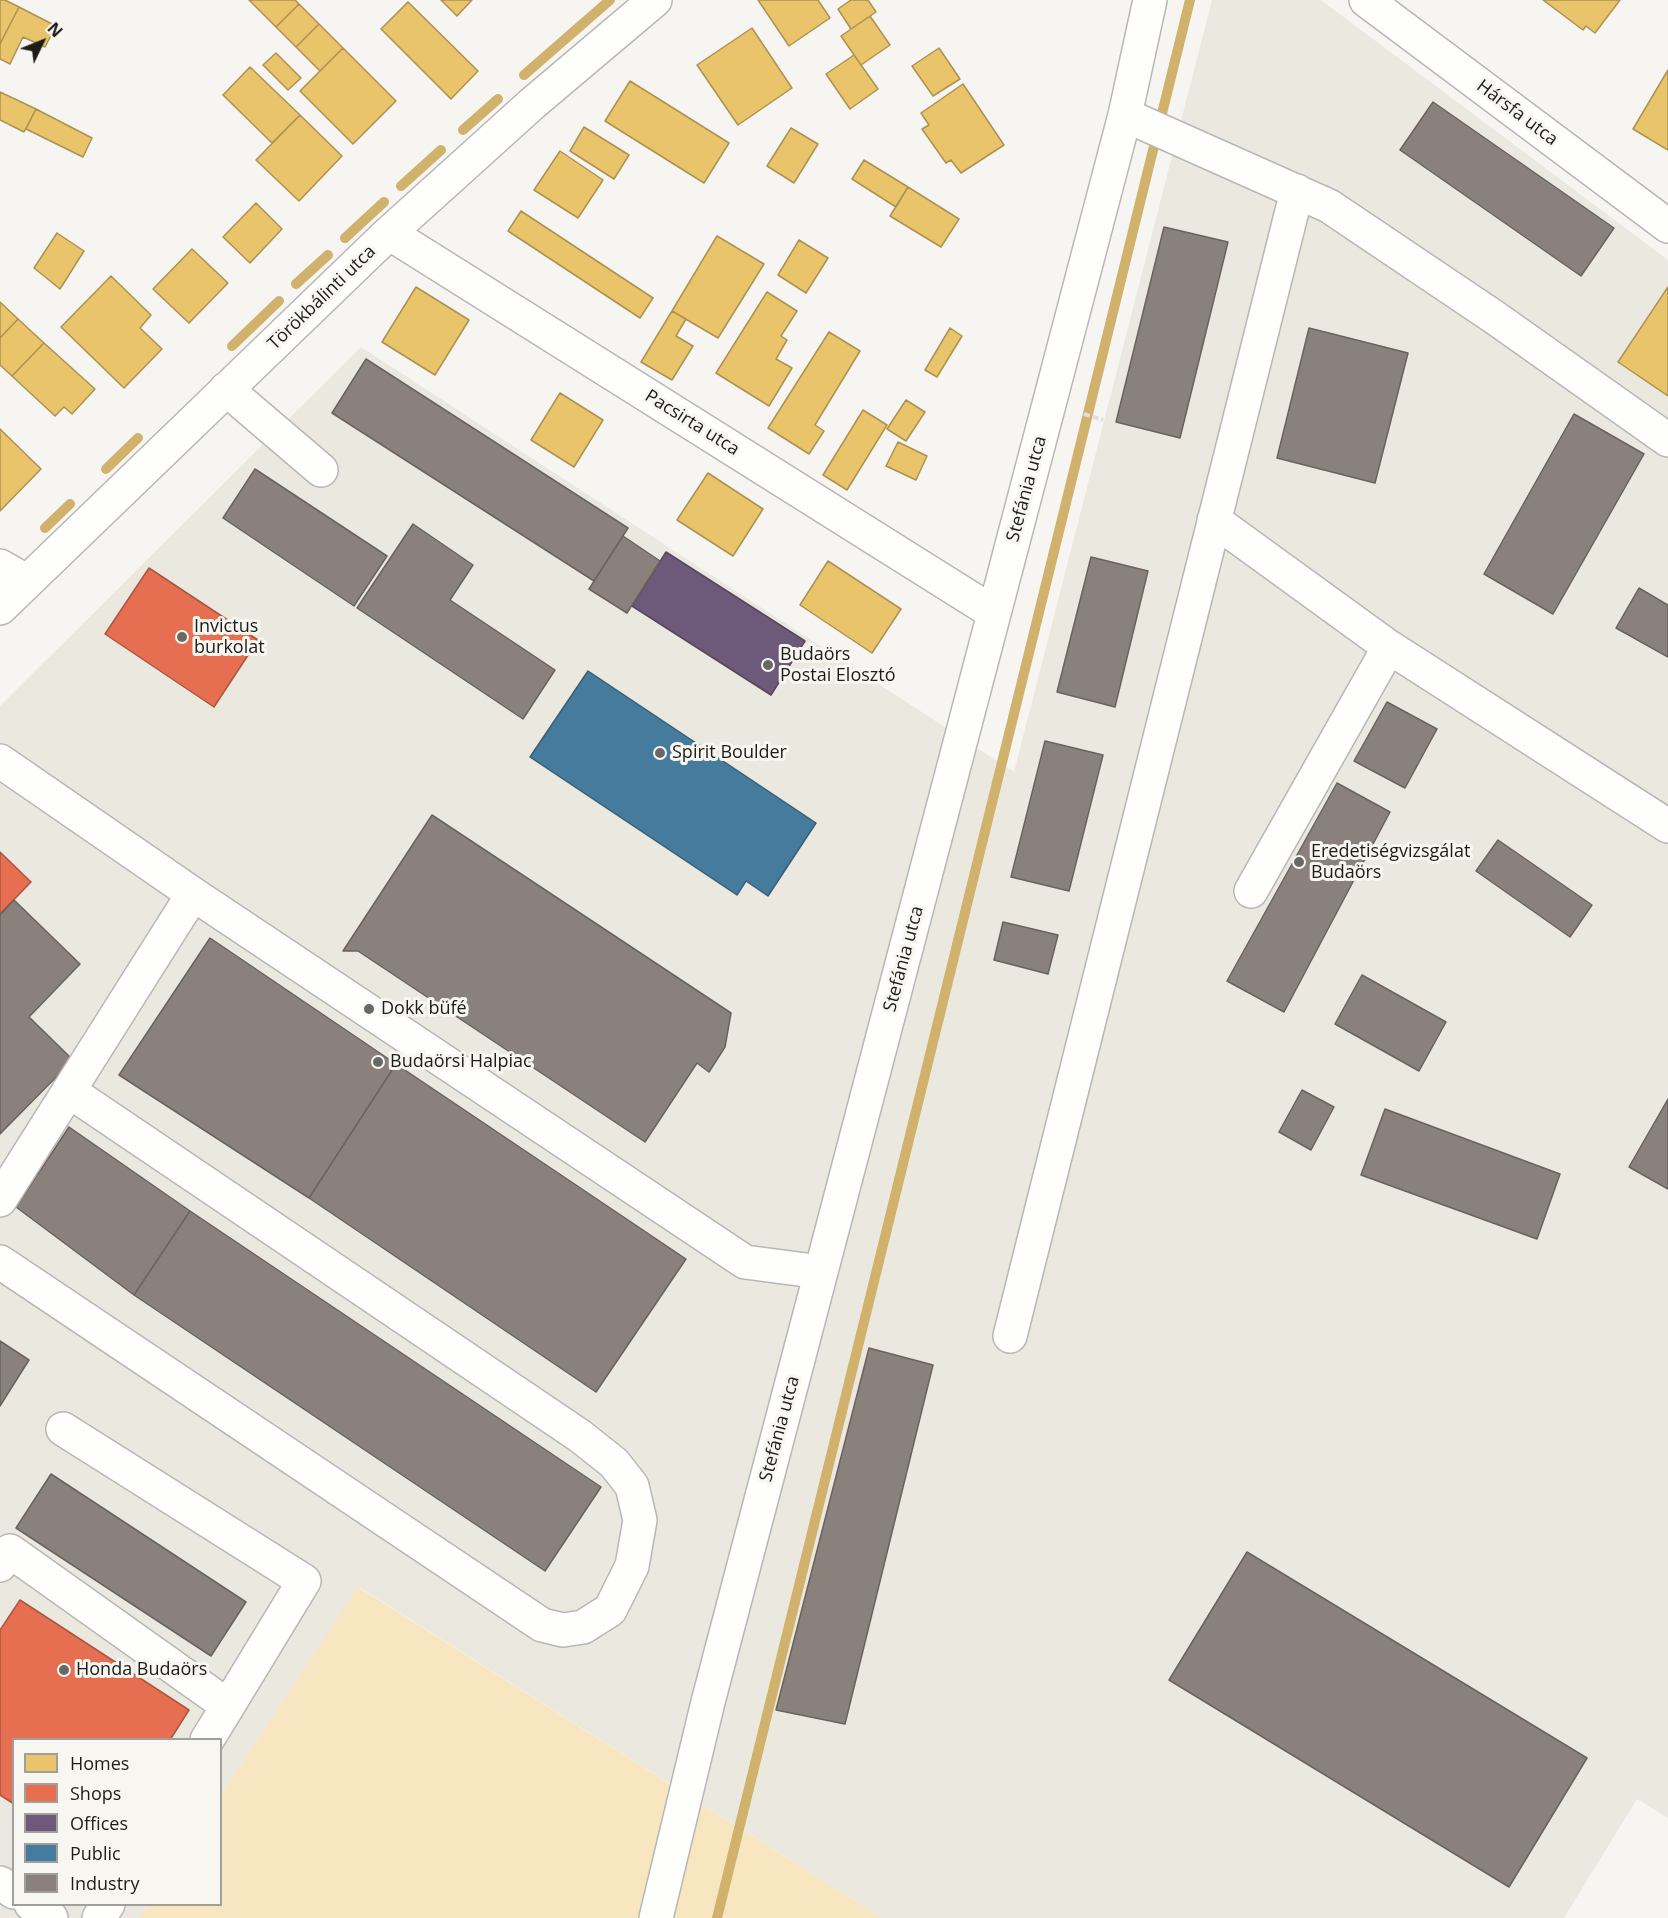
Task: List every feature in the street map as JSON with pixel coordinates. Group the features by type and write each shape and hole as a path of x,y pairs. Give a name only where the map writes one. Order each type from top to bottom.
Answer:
{"street":[{"name":"Törökbálinti utca","path":"0,608 13,573 226,390 389,233 533,103 655,0"},
{"name":"Stefánia utca","path":"656,1918 708,1702 1125,115 1150,0"},
{"name":"Hársfa utca","path":"1366,0 1668,226"},
{"path":"1125,115 1329,206 1494,317 1668,440"},
{"path":"1010,1336 1297,191"},
{"name":"Pacsirta utca","path":"389,233 994,613"},
{"path":"226,390 321,470"},
{"path":"1214,520 1389,647 1668,826"},
{"path":"1251,891 1389,647"},
{"path":"0,762 193,894 745,1262 822,1272"},
{"path":"0,1200 193,894"},
{"path":"0,1262 542,1625 563,1630 583,1627 610,1610 632,1566 640,1520 632,1486 614,1463 580,1436 69,1091"},
{"path":"63,1430 304,1581 208,1738"},
{"path":"0,1565 10,1551 228,1706"},
{"path":"33,1906 51,1918"}],"shaded area":[{"path":"1212,0 1321,0 1668,260 1668,1818 1637,1799 1564,1918 882,1918 359,1587 222,1793 222,1738 12,1738 12,1906 147,1906 139,1918 0,1918 0,706 361,347 1014,772"},
{"path":"358,1587 882,1918 139,1918 147,1906 222,1906 222,1793"}],"building: Homes":[{"path":"0,0 19,7 0,44"},
{"path":"249,0 295,0 299,4 276,27"},
{"path":"441,0 472,0 457,16"},
{"path":"758,0 818,0 830,18 789,46"},
{"path":"851,0 868,0 876,12 851,29 838,9"},
{"path":"1543,0 1620,0 1595,33 1586,26 1583,30"},
{"path":"408,2 478,71 451,99 381,29"},
{"path":"299,4 319,24 296,47 276,27"},
{"path":"19,7 56,26 45,47 23,37 10,64 0,59 0,44"},
{"path":"870,16 890,45 861,65 841,36"},
{"path":"319,24 343,48 320,71 296,47"},
{"path":"752,28 792,88 738,125 697,65"},
{"path":"343,48 396,101 353,144 300,91"},
{"path":"939,48 960,79 933,96 912,66"},
{"path":"276,53 301,78 288,90 263,65"},
{"path":"854,55 878,89 850,109 826,74"},
{"path":"250,67 300,115 272,143 223,95"},
{"path":"1668,70 1668,150 1633,129"},
{"path":"630,81 729,143 704,183 605,121"},
{"path":"963,84 1004,145 961,173 951,160 946,163 922,129 929,125 921,113"},
{"path":"0,92 36,109 24,132 0,120"},
{"path":"36,109 92,138 83,157 26,129"},
{"path":"300,115 342,156 299,201 256,160"},
{"path":"584,127 629,155 614,179 570,151"},
{"path":"791,128 818,144 794,183 767,166"},
{"path":"560,151 603,180 578,218 534,190"},
{"path":"864,160 908,187 896,207 852,179"},
{"path":"908,187 959,219 941,247 890,216"},
{"path":"256,203 282,229 250,263 223,237"},
{"path":"521,211 653,298 640,318 508,231"},
{"path":"57,233 84,251 60,289 34,268"},
{"path":"717,236 764,264 718,338 672,311"},
{"path":"799,240 828,258 806,293 778,275"},
{"path":"192,249 228,283 189,323 153,289"},
{"path":"111,276 151,315 140,328 162,349 124,388 61,327"},
{"path":"416,287 469,320 435,375 382,342"},
{"path":"1668,287 1668,396 1618,362"},
{"path":"767,292 797,311 781,336 787,340 776,359 792,368 769,406 716,373"},
{"path":"0,302 18,319 0,338"},
{"path":"672,311 686,319 676,336 693,346 672,380 641,362"},
{"path":"18,319 44,343 12,376 0,365 0,338"},
{"path":"950,328 962,336 937,377 925,370"},
{"path":"829,332 860,351 815,425 824,431 809,454 768,428"},
{"path":"44,343 95,389 72,414 64,407 55,416 12,376"},
{"path":"560,393 603,420 574,467 531,440"},
{"path":"906,400 925,412 906,441 887,429"},
{"path":"863,410 887,425 847,490 823,475"},
{"path":"0,429 41,469 0,511"},
{"path":"898,442 927,456 916,480 886,466"},
{"path":"708,473 763,509 733,556 677,520"},
{"path":"828,561 901,609 872,653 800,605"}],"building: Shops":[{"name":"Invictus burkolat","path":"149,568 258,640 214,707 105,634"},
{"path":"0,852 31,882 0,914"},
{"name":"Honda Budaörs","path":"20,1600 189,1710 171,1738 12,1738 12,1803 0,1795 0,1630"}],"building: Offices":[{"path":"666,552 805,641 771,695 632,606"}],"building: Public":[{"path":"588,671 816,823 768,896 746,881 737,895 530,757"}],"building: Industry":[{"path":"1433,102 1614,228 1581,276 1400,150"},
{"path":"1164,227 1228,242 1180,438 1116,422"},
{"path":"1309,328 1408,353 1375,483 1277,458"},
{"path":"366,359 628,528 594,581 332,413"},
{"path":"1574,414 1644,454 1553,614 1484,574"},
{"path":"255,469 387,556 354,606 223,518"},
{"path":"413,524 473,565 450,600 555,670 523,719 357,608"},
{"path":"623,536 660,561 627,613 589,589"},
{"path":"1091,557 1148,571 1115,707 1057,692"},
{"path":"1639,588 1668,605 1668,657 1616,628"},
{"path":"1387,702 1437,729 1405,788 1354,761"},
{"path":"1045,741 1103,755 1069,891 1011,877"},
{"path":"1337,783 1390,812 1284,1012 1227,981"},
{"path":"432,815 731,1013 725,1047 709,1072 697,1063 645,1142 358,951 343,951"},
{"path":"1498,840 1592,905 1570,937 1476,871"},
{"path":"14,900 80,964 29,1017 73,1060 0,1134 0,915"},
{"path":"1003,922 1058,935 1048,974 994,960"},
{"path":"210,938 396,1064 309,1198 119,1075"},
{"path":"1362,975 1446,1022 1419,1071 1335,1024"},
{"path":"396,1064 686,1259 596,1392 309,1198"},
{"path":"1302,1090 1334,1107 1311,1150 1279,1132"},
{"path":"1668,1099 1668,1189 1629,1167"},
{"path":"1385,1109 1560,1174 1537,1239 1361,1175"},
{"path":"69,1127 190,1211 134,1295 16,1207"},
{"path":"190,1211 601,1487 545,1571 134,1295"},
{"path":"0,1341 29,1360 0,1406"},
{"path":"869,1348 933,1365 845,1724 776,1710"},
{"path":"51,1474 246,1602 211,1656 16,1528"},
{"path":"1247,1552 1587,1758 1509,1887 1169,1680"}],"waterway":[{"path":"524,75 610,0"},
{"path":"717,1918 1190,0"},
{"path":"463,130 498,99"},
{"path":"401,186 441,150"},
{"path":"345,238 384,202"},
{"path":"296,284 328,255"},
{"path":"232,346 279,301"},
{"path":"106,469 138,438"},
{"path":"45,528 70,504"}],"place":[{"name":"Invictus burkolat","path":"182,637"},
{"name":"Budaörs Postai Elosztó","path":"768,665"},
{"name":"Spirit Boulder","path":"660,753"},
{"name":"Eredetiségvizsgálat Budaörs","path":"1299,862"},
{"name":"Dokk büfé","path":"369,1009"},
{"name":"Budaörsi Halpiac","path":"378,1062"},
{"name":"Honda Budaörs","path":"64,1670"}]}
